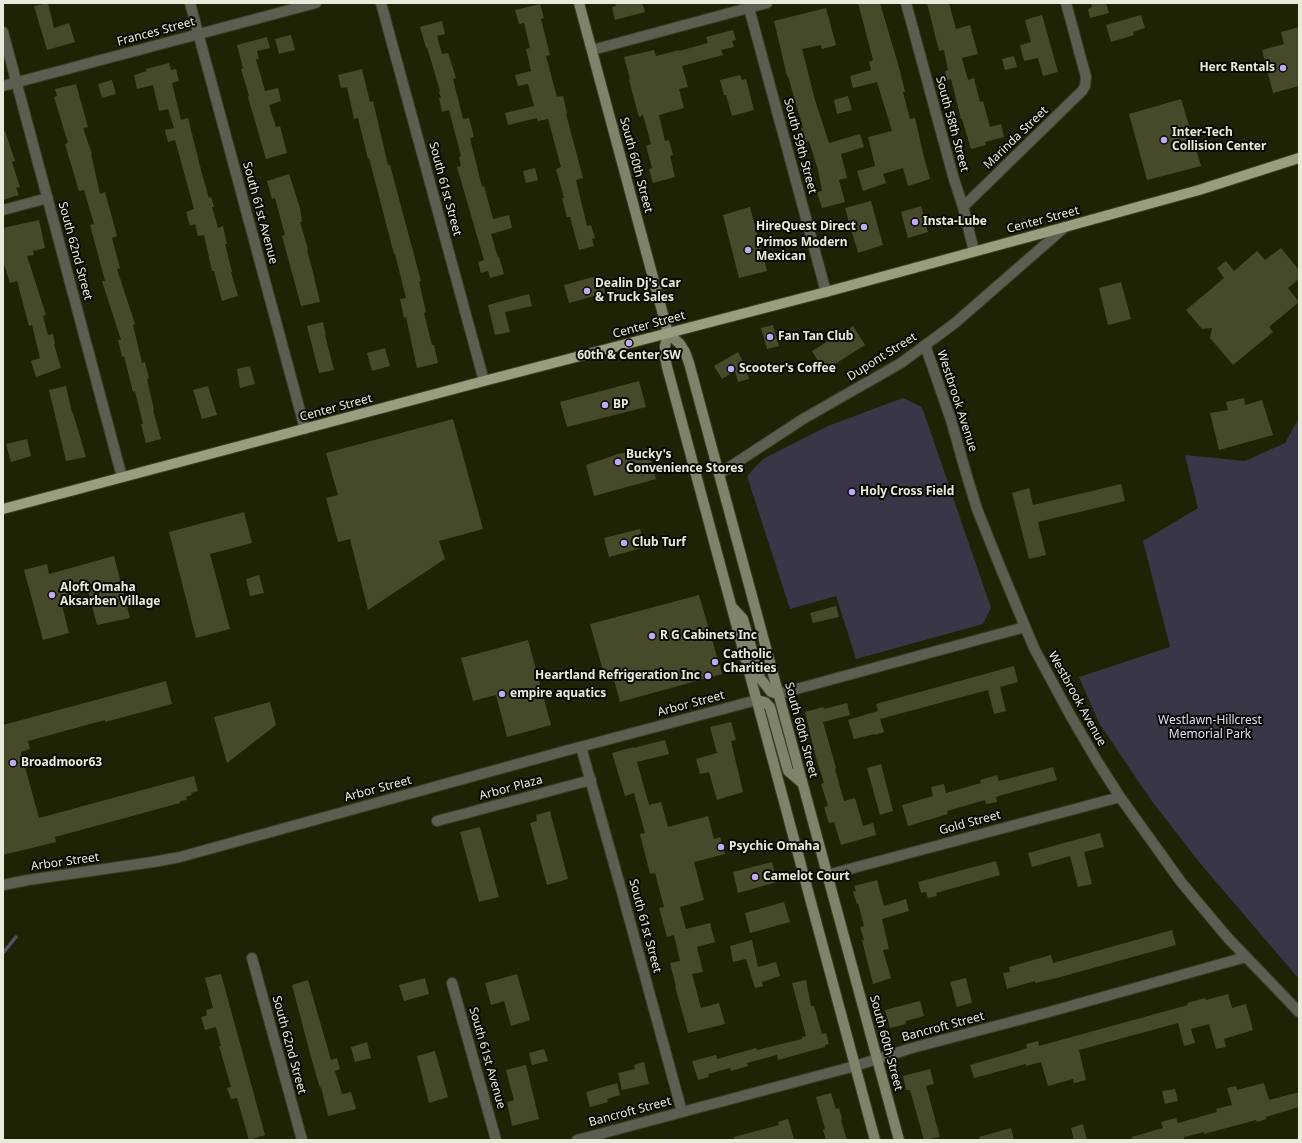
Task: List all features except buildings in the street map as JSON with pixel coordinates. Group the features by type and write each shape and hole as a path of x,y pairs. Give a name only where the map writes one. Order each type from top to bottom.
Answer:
{"main road":[{"name":"South 60th Street","path":"579,3 668,334 665,346 666,362 875,1140"},
{"name":"Center Street","path":"3,509 826,292 1199,190 1299,158"},
{"name":"South 60th Street","path":"668,334 680,344 689,363 826,875 899,1140"},
{"path":"731,606 743,619 760,678 771,692 778,694"},
{"path":"757,700 765,702 770,707 788,771 802,783"}],"street":[{"name":"South 61st Avenue","path":"190,3 305,429"},
{"name":"Frances Street","path":"3,86 316,3"},
{"name":"South 61st Street","path":"382,3 484,381"},
{"path":"592,50 767,3"},
{"name":"South 58th Street","path":"906,3 974,251"},
{"name":"Marinda Street","path":"963,207 1082,91 1085,86 1086,77 1066,3"},
{"name":"South 59th Street","path":"749,8 826,292"},
{"name":"South 62nd Street","path":"3,32 122,478"},
{"path":"3,210 48,198"},
{"name":"Dupont Street","path":"718,474 803,419 901,363 955,323 1065,227"},
{"name":"Westbrook Avenue","path":"926,345 951,420 977,509 1034,648 1069,713 1120,797 1181,882 1227,937 1299,1012"},
{"path":"778,694 1025,627"},
{"name":"Arbor Street","path":"3,885 180,857 757,700"},
{"name":"South 61st Street","path":"581,747 682,1112"},
{"name":"Arbor Plaza","path":"436,821 591,780"},
{"name":"Gold Street","path":"826,875 1120,797"},
{"name":"Bancroft Street","path":"577,1140 855,1066 912,1048 1049,1012 1246,957"},
{"name":"South 62nd Street","path":"252,958 302,1140"},
{"name":"South 61st Avenue","path":"452,983 496,1140"}],"green space":[{"path":"903,398 922,407 991,608 983,624 856,659 836,596 790,609 747,476 763,459 828,426"},
{"name":"Westlawn-Hillcrest Memorial Park","path":"1299,418 1299,979 1199,862 1151,800 1099,723 1079,677 1170,647 1143,541 1198,508 1185,455 1245,461 1285,443"}],"waterway":[{"path":"3,953 16,937"}],"place":[{"name":"Herc Rentals","path":"1283,68"},
{"name":"Inter-Tech Collision Center","path":"1164,140"},
{"name":"Insta-Lube","path":"915,222"},
{"name":"HireQuest Direct","path":"864,227"},
{"name":"Primos Modern Mexican","path":"748,250"},
{"name":"Dealin Dj's Car & Truck Sales","path":"587,291"},
{"name":"Fan Tan Club","path":"770,337"},
{"name":"60th & Center SW","path":"629,343"},
{"name":"Scooter's Coffee","path":"731,369"},
{"name":"BP","path":"605,405"},
{"name":"Bucky's Convenience Stores","path":"618,462"},
{"name":"Holy Cross Field","path":"852,492"},
{"name":"Club Turf","path":"624,543"},
{"name":"Aloft Omaha Aksarben Village","path":"52,595"},
{"name":"R G Cabinets Inc","path":"652,636"},
{"name":"Catholic Charities","path":"715,662"},
{"name":"Heartland Refrigeration Inc","path":"708,676"},
{"name":"empire aquatics","path":"502,694"},
{"name":"Broadmoor63","path":"13,763"},
{"name":"Psychic Omaha","path":"721,847"},
{"name":"Camelot Court","path":"755,877"}]}
